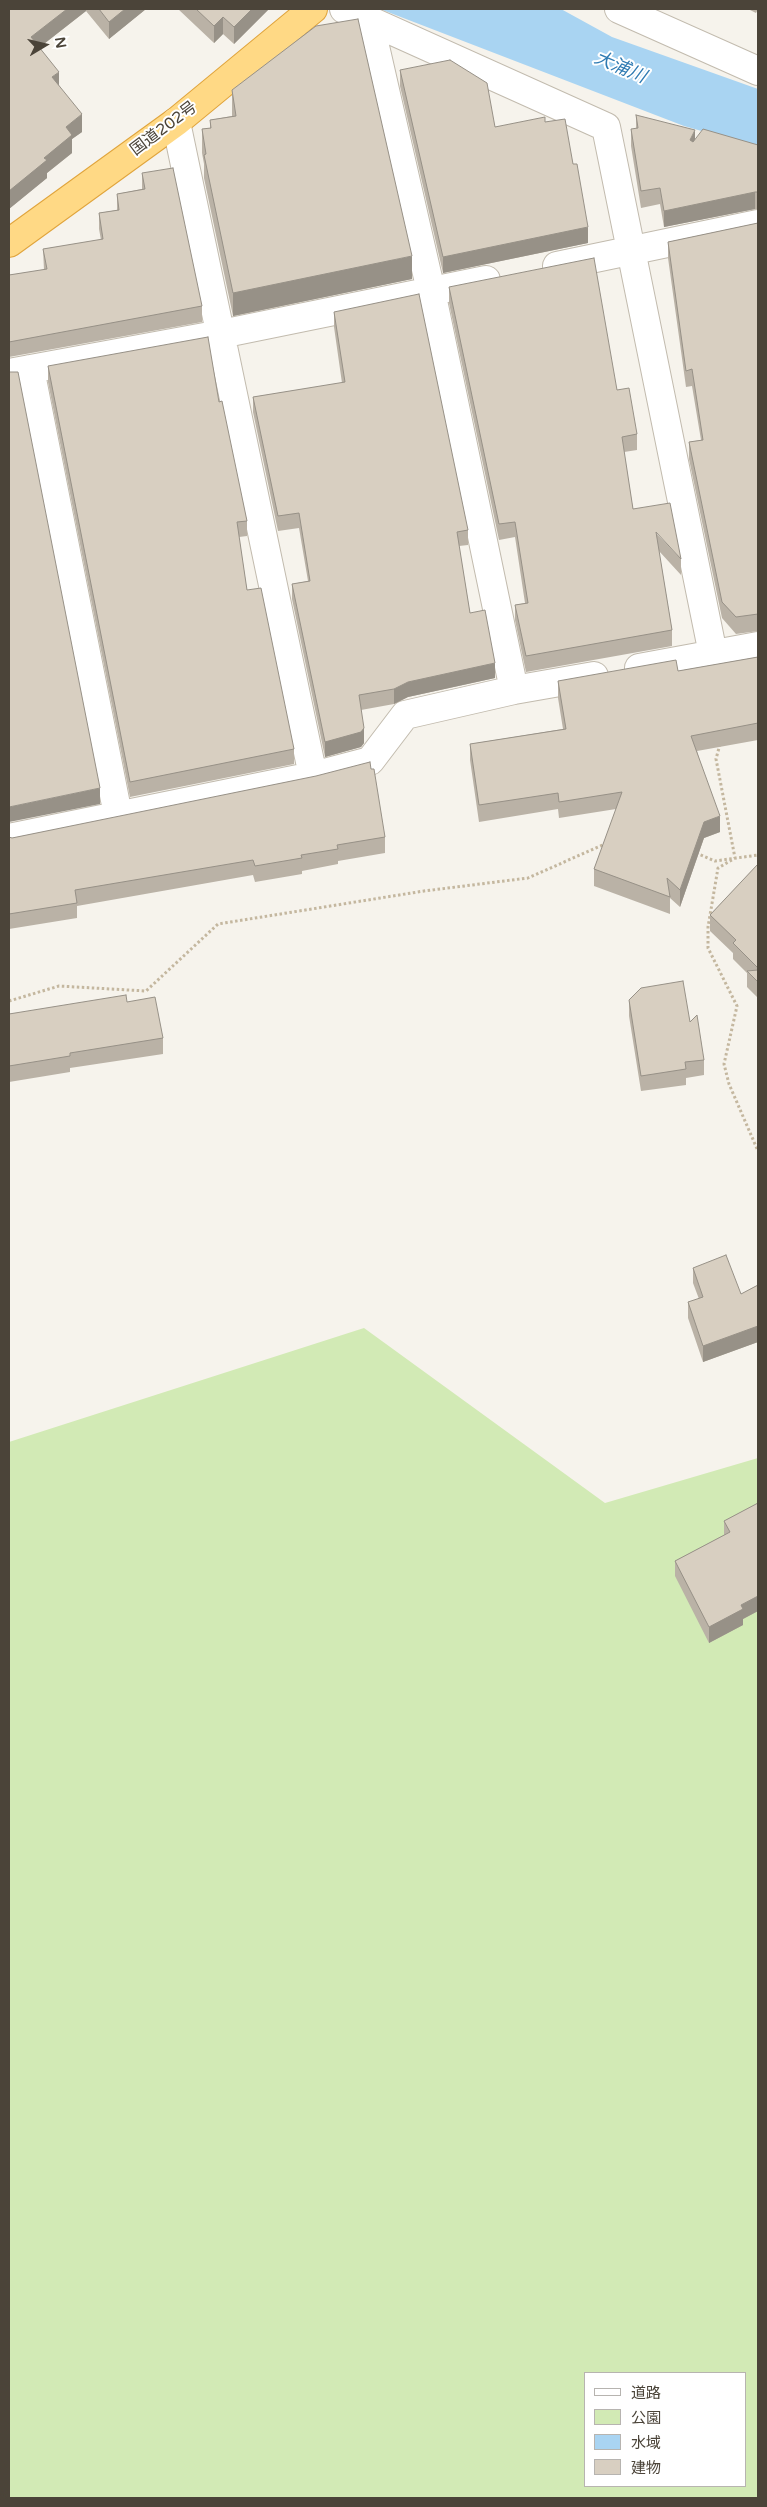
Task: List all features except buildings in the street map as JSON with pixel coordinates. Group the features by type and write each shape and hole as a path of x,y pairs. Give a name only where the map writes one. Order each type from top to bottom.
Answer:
{"highway":[{"name":"国道202号","path":"9,243 176,122 313,9"}],"street":[{"path":"344,9 606,127 629,251 713,654"},
{"path":"619,9 758,71"},
{"path":"369,20 431,291 514,690"},
{"path":"176,122 313,776"},
{"path":"535,270 758,224"},
{"path":"118,815 19,371 221,334 507,276"},
{"path":"9,838 313,776 370,761 406,715 514,690 758,646"}],"path":[{"path":"722,736 716,760 735,858"},
{"path":"9,1001 60,986 146,991 218,924 424,890 528,878 580,854 615,842"},
{"path":"689,850 716,861 758,855"},
{"path":"735,858 718,868 708,927 708,948 737,1006 724,1064 729,1084 758,1151"}],"green space":[{"path":"364,1328 605,1503 758,1458 758,2498 9,2498 9,1442"}],"water":[{"name":"大浦川","path":"380,9 561,9 612,37 758,89 758,147 684,126"}]}
